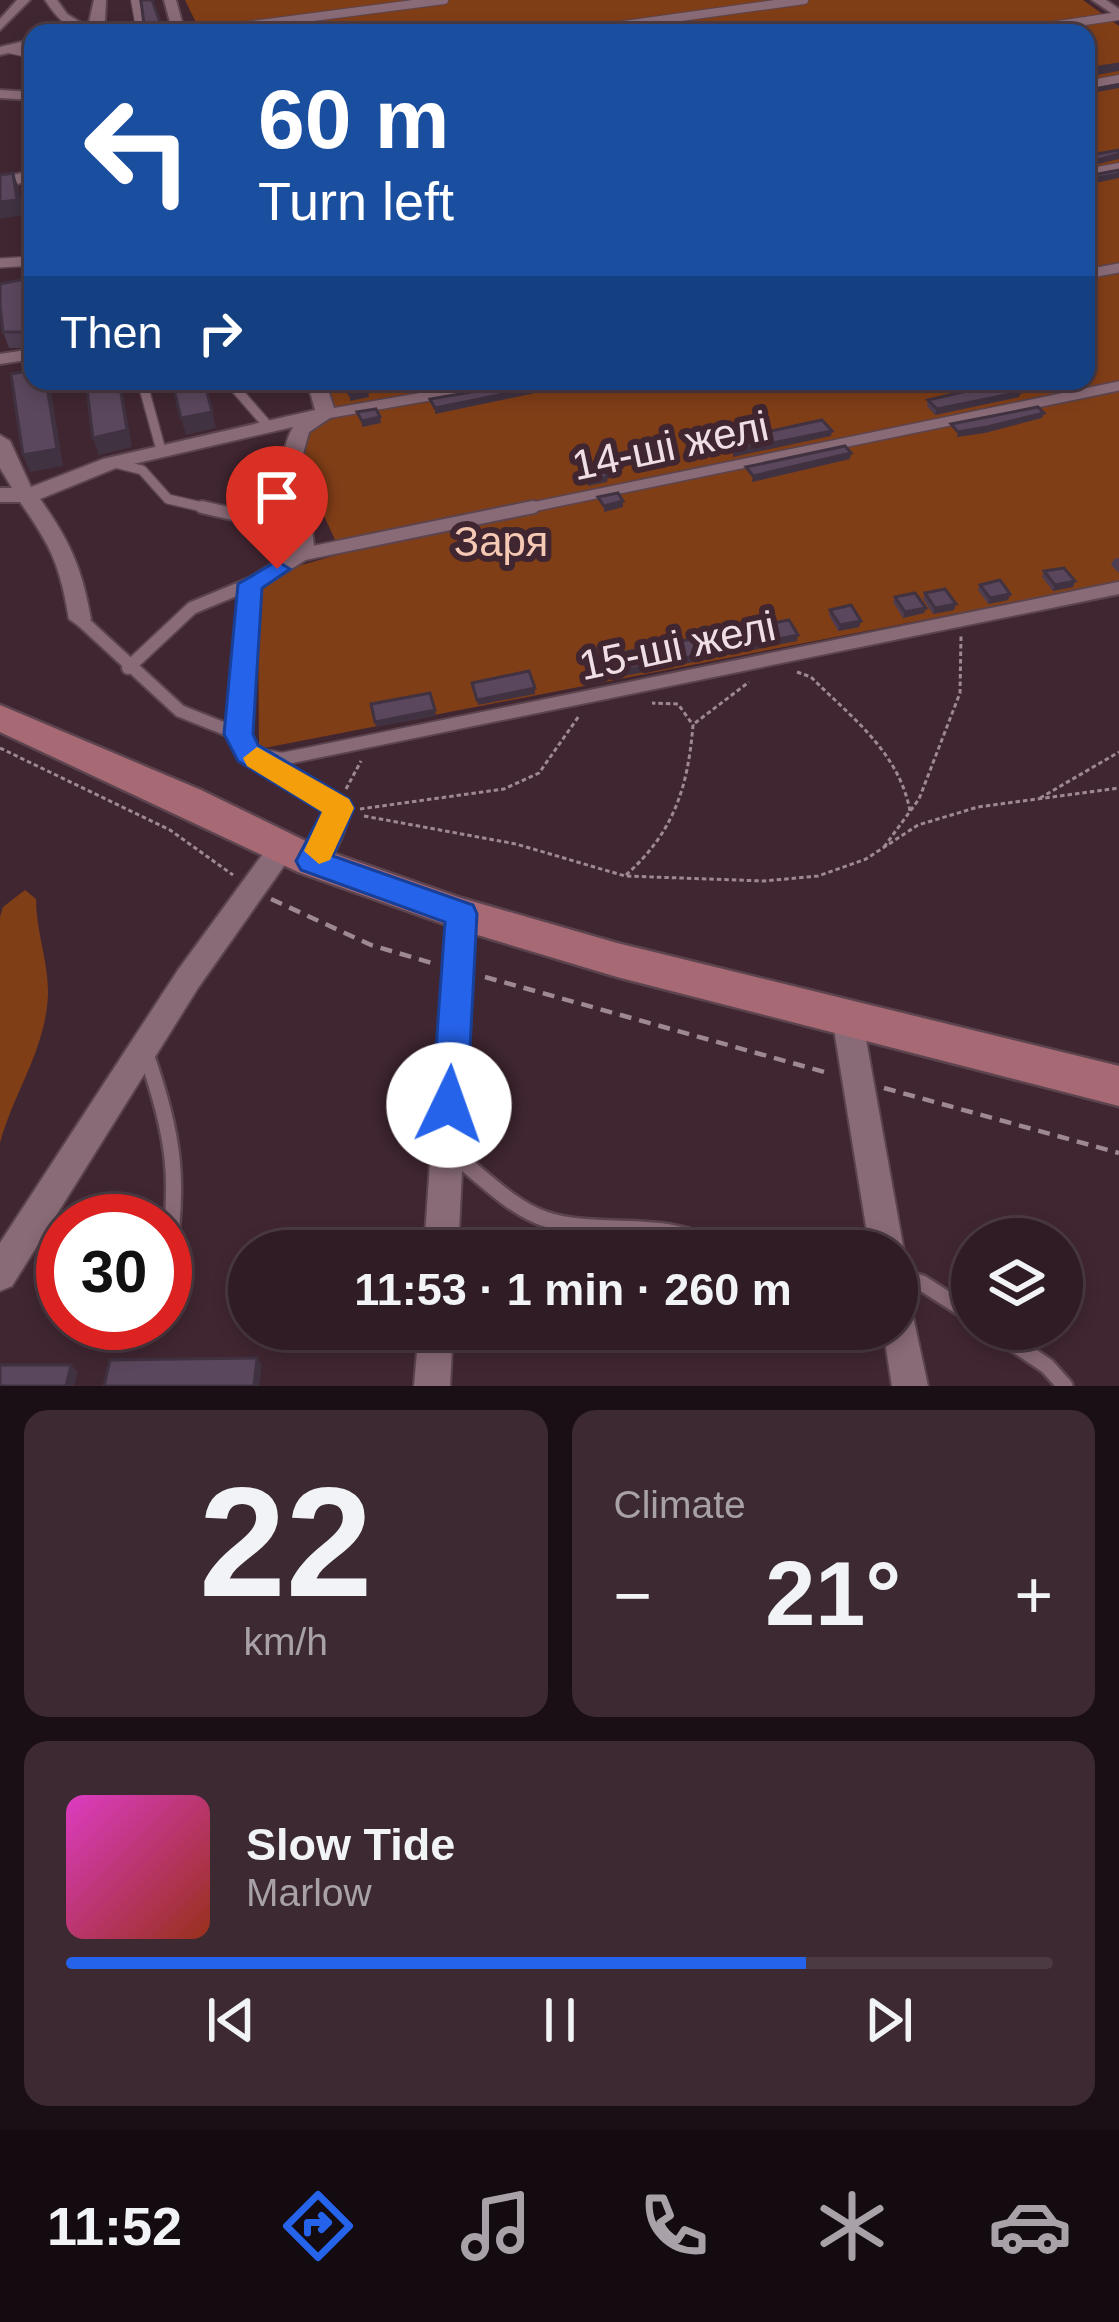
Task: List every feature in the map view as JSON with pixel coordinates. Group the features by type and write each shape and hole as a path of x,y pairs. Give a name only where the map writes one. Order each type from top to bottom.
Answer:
{"street":[{"path":"0,26 23,0"},
{"path":"51,0 62,17 74,24"},
{"path":"1098,0 1119,15"},
{"path":"319,390 326,414"},
{"path":"0,495 31,495 110,463 326,414"},
{"path":"0,1274 143,1047 254,890 297,855 327,841 339,808 243,743 250,584 304,554 293,480 296,441 302,427 326,414"},
{"path":"0,441 4,468 31,495 67,557 80,619"},
{"path":"0,718 188,800 297,855 461,914 616,960 1119,1086"},
{"path":"441,1230 461,914"},
{"path":"848,1017 884,1230"},
{"path":"432,1386 435,1350"},
{"path":"904,1350 910,1386"}],"lane":[{"path":"248,24 444,0"},
{"path":"632,24 804,0"},
{"path":"1062,24 1119,15"},
{"name":"14-ші желі","path":"304,554 1119,386"},
{"path":"144,390 160,450"},
{"path":"237,390 269,427"},
{"path":"326,414 463,390"},
{"path":"110,463 142,470 169,500 242,516 304,554"},
{"path":"128,668 192,608 250,584"},
{"name":"15-ші желі","path":"243,743 282,759 1119,588"},
{"path":"80,619 180,711 243,743"},
{"path":"143,1047 176,1137 177,1194"},
{"path":"447,1149 540,1218 579,1228 626,1230"},
{"path":"918,1281 951,1301"},
{"path":"1019,1350 1065,1386"}],"path":[{"path":"883,848 910,811 960,693 962,619"},
{"path":"792,670 811,677 879,747 908,788 910,811"},
{"path":"693,724 715,704 763,675"},
{"path":"625,876 672,830 690,770 693,724 678,704 635,702"},
{"path":"339,808 376,809 504,789 539,773 569,725 586,709"},
{"path":"339,808 354,768 380,740"},
{"path":"0,748 170,830 254,890 371,945 1119,1153"},
{"path":"1039,799 1119,752"},
{"path":"339,808 516,844 625,876 657,880 818,876 883,848 918,825 978,807 1119,788"}],"green space":[{"name":"Заря","path":"185,0 1083,0 1119,26 1119,582 259,749 258,595 271,574 340,554 304,460 308,430 337,417 330,390 1095,390 1095,24 197,24"},
{"path":"25,890 36,899 48,992 36,1051 0,1143 0,917 3,907"}],"building":[{"path":"141,0 152,0 161,24 144,24"},
{"path":"1119,150 1119,154 1095,161 1095,154"},
{"path":"1119,170 1119,174 1095,178"},
{"path":"13,173 17,200 0,202 0,175"},
{"path":"24,279 24,332 3,332 0,284"},
{"path":"24,372 24,390 47,390 57,449 23,455 11,374"},
{"path":"87,390 120,390 127,430 93,438"},
{"path":"174,390 206,390 212,412 181,418"},
{"path":"483,390 524,390 435,408 430,399"},
{"path":"971,390 1021,392 937,409 928,400"},
{"path":"1038,407 1044,413 987,427 958,432 951,424"},
{"path":"376,409 380,417 362,421 357,412"},
{"path":"822,420 832,431 733,451 725,441"},
{"path":"845,446 851,453 753,476 746,467"},
{"path":"600,465 608,477 588,481 581,469"},
{"path":"618,493 623,501 604,506 598,497"},
{"path":"1064,568 1075,581 1055,585 1044,571"},
{"path":"1000,580 1010,594 990,598 980,585"},
{"path":"945,589 956,604 935,608 925,593"},
{"path":"915,593 926,608 905,612 895,597"},
{"path":"851,605 861,621 840,625 830,610"},
{"path":"789,620 798,635 591,677 584,660"},
{"path":"529,671 535,688 477,700 472,683"},
{"path":"430,693 435,710 375,722 371,704"},
{"path":"257,1358 254,1386 104,1386 110,1360"},
{"path":"0,1365 71,1365 66,1386 0,1386"}],"slow traffic":[{"path":"257,758 339,808 319,851"}],"route":[{"path":"277,569 250,584 238,734 248,753 339,808 327,841 311,861 461,914 449,1105"}]}
